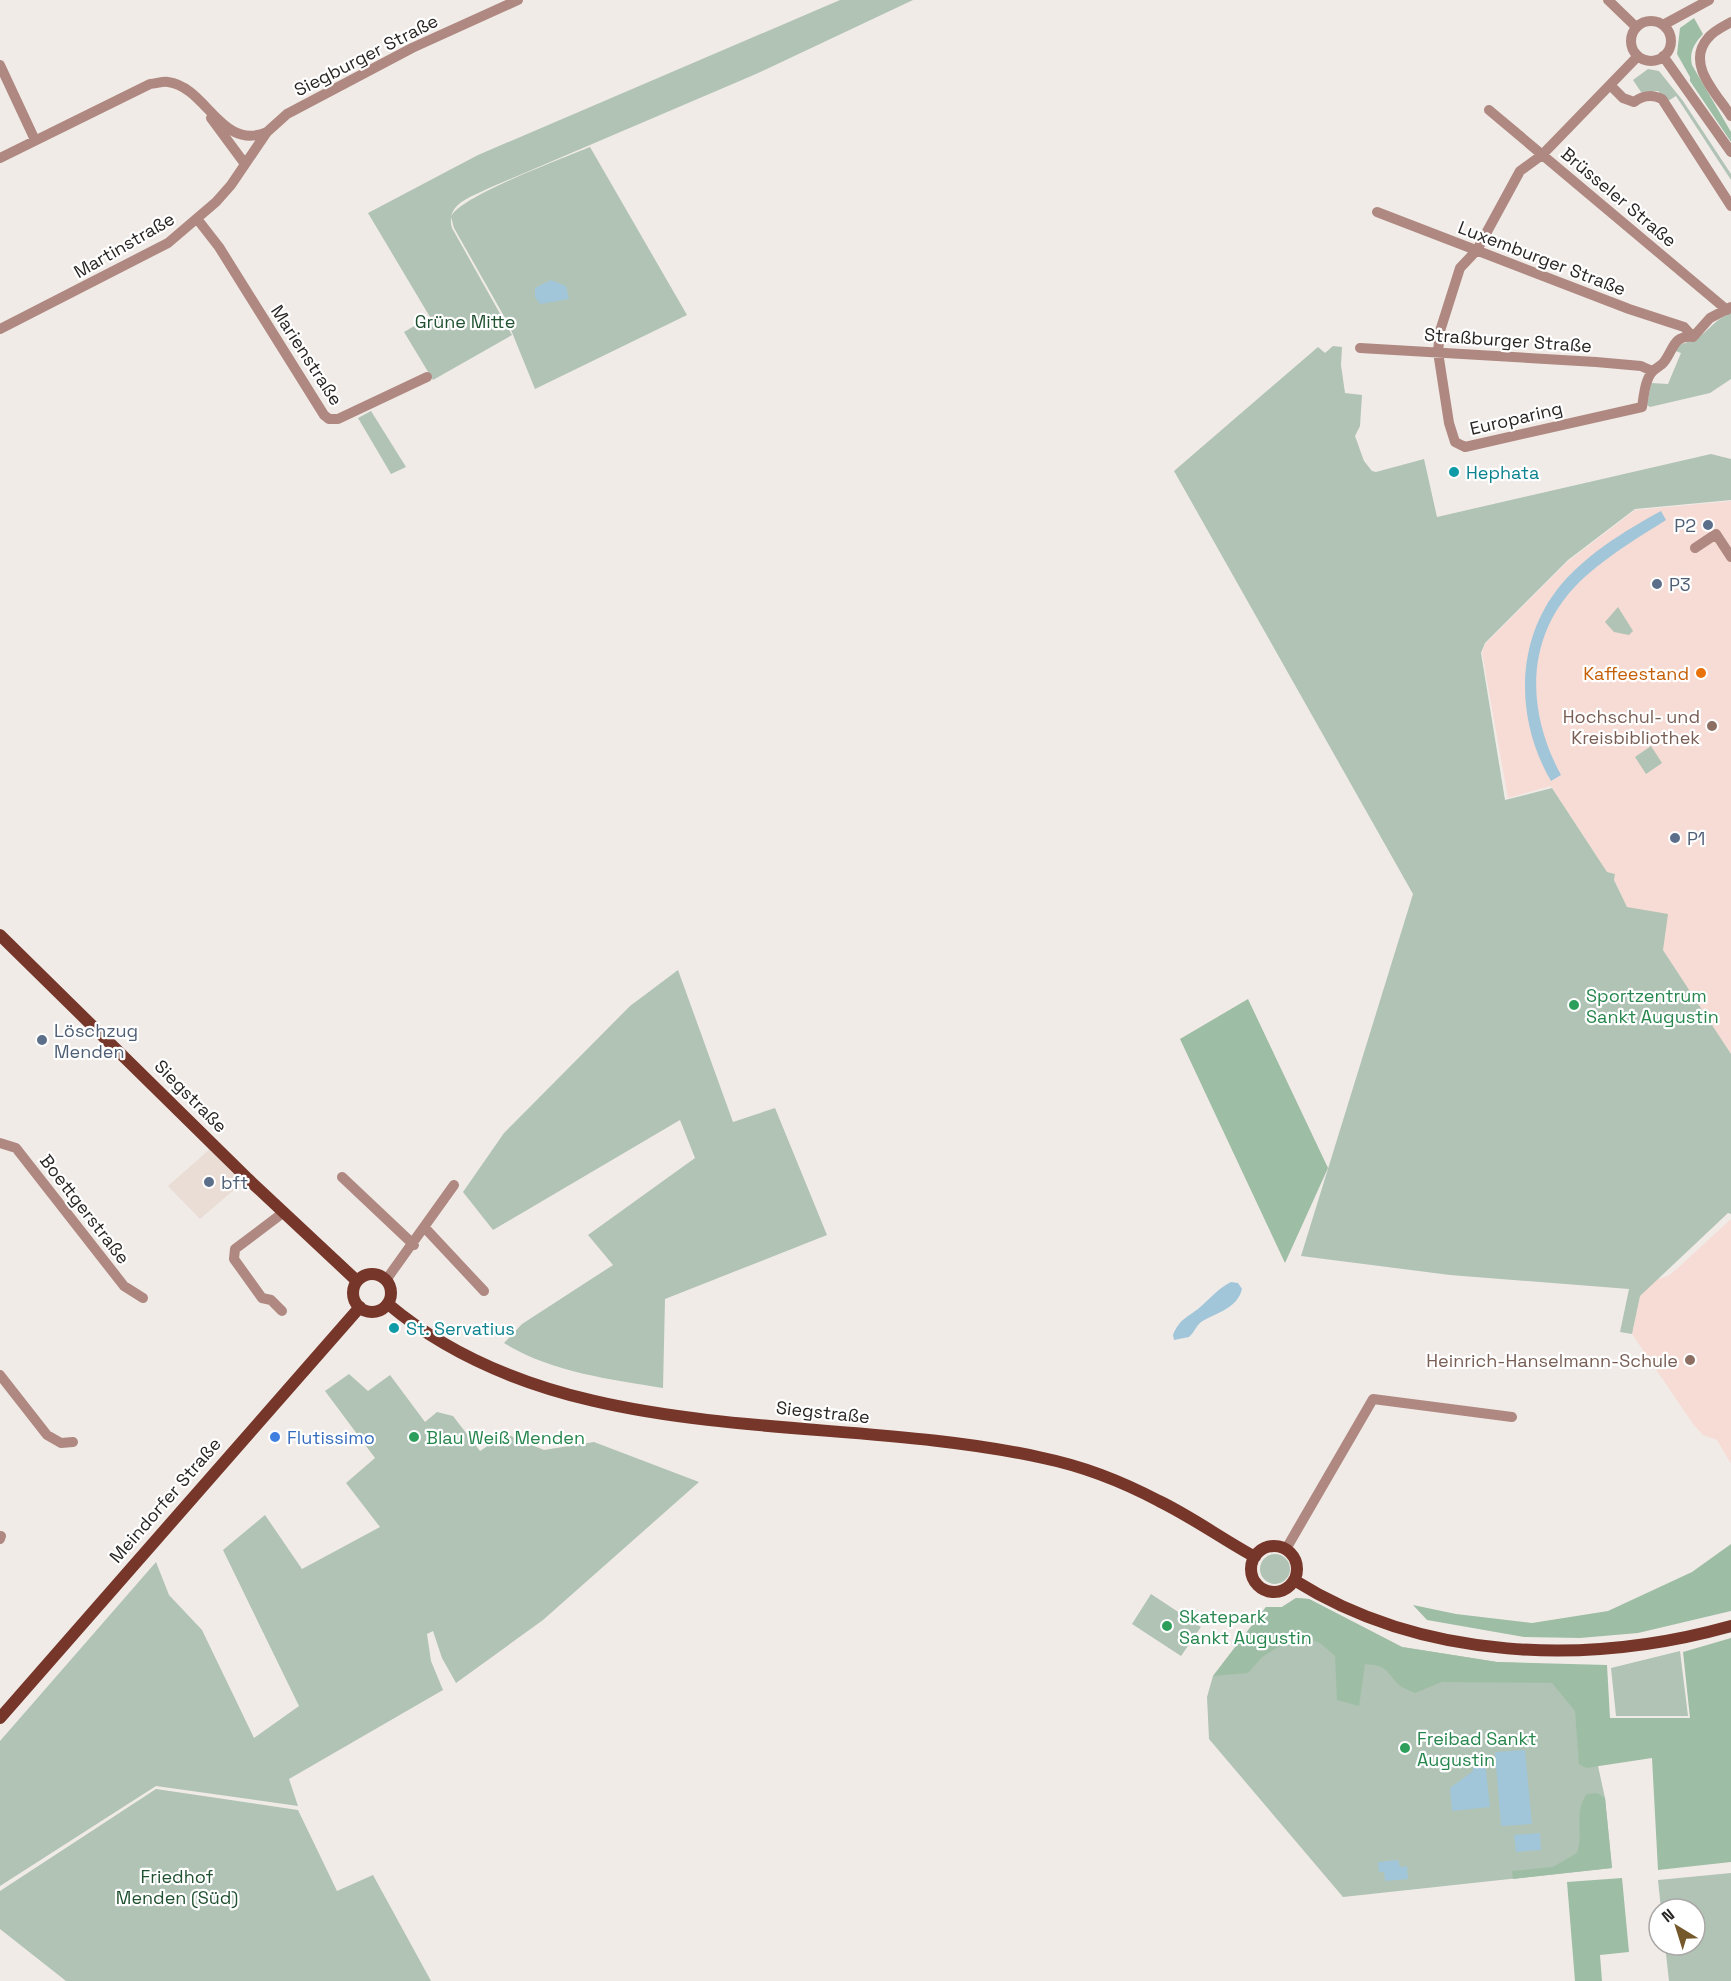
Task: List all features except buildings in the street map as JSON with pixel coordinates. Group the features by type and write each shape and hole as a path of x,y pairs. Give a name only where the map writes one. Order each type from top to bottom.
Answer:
{"main road":[{"name":"Siegstraße","path":"0,935 357,1281"},
{"path":"371,1274 386,1280 391,1289 388,1304 372,1312 360,1307 353,1292 357,1281 371,1274"},
{"name":"Siegstraße","path":"388,1304 421,1330 482,1364 568,1396 662,1413 978,1446 1044,1458 1102,1476 1159,1500 1255,1557"},
{"name":"Meindorfer Straße","path":"0,1718 360,1307"},
{"path":"1272,1546 1286,1549 1291,1553 1297,1566 1294,1580 1290,1586 1276,1592 1262,1588 1252,1574 1255,1557 1272,1546"},
{"path":"1294,1580 1339,1604 1407,1629 1466,1643 1528,1651 1631,1648 1686,1638 1731,1626"}],"street":[{"name":"Siegburger Straße","path":"245,164 267,132 287,114 387,60 516,0"},
{"path":"1608,0 1636,27"},
{"path":"1663,25 1708,0"},
{"path":"1651,21 1663,25 1671,40 1663,56 1653,61 1638,56 1631,45 1630,38 1636,27 1651,21"},
{"path":"1731,22 1708,37 1699,54 1701,70 1731,116"},
{"name":"Europaring","path":"1638,56 1542,155 1520,171 1477,250 1460,268 1440,331 1438,352 1451,434 1455,442 1465,447 1642,407 1647,381 1652,371 1662,364 1673,343 1683,336 1693,337 1710,318 1729,308"},
{"path":"1663,56 1731,152"},
{"path":"0,65 35,140"},
{"path":"0,158 150,84 168,81 186,89 241,136 255,137 267,132"},
{"path":"1610,85 1623,98 1634,102 1640,97 1653,95 1662,99 1731,207"},
{"path":"203,105 245,164"},
{"name":"Brüsseler Straße","path":"1489,110 1729,308"},
{"name":"Martinstraße","path":"0,329 168,243 198,220 231,185 245,164"},
{"name":"Luxemburger Straße","path":"1377,212 1684,327 1693,337"},
{"name":"Marienstraße","path":"198,220 219,247 324,415 329,419 338,419 428,377"},
{"name":"Straßburger Straße","path":"1360,348 1618,364 1641,366 1652,371"},
{"path":"1695,548 1716,534 1731,556"},
{"name":"Boettgerstraße","path":"1,1142 16,1148 124,1286 143,1298"},
{"path":"342,1177 414,1245"},
{"path":"386,1280 414,1245 454,1185"},
{"path":"282,1311 271,1300 262,1298 234,1259 235,1250 284,1212"},
{"path":"425,1228 484,1291"},
{"path":"0,1375 47,1435 60,1443 73,1442"},
{"path":"1286,1549 1373,1399 1512,1418"}],"shaded area":[{"path":"1731,501 1731,1054 1663,950 1627,907 1614,880 1615,874 1607,872 1551,786 1508,798 1482,653 1485,644 1567,562 1635,510"},
{"path":"210,1149 242,1183 200,1219 168,1186"},
{"name":"Heinrich-Hanselmann-Schule","path":"1731,1219 1731,1464 1717,1440 1703,1435 1693,1424 1632,1334 1640,1296 1653,1281 1668,1276 1679,1267"}],"green space":[{"name":"Grüne Mitte","path":"840,0 913,0 756,74 461,202 452,213 452,228 512,335 433,380 404,332 430,317 368,213 478,155"},
{"path":"1694,18 1703,34 1693,48 1692,65 1731,132 1731,142 1690,81 1677,54 1680,28"},
{"path":"1648,69 1659,71 1683,101 1731,174 1731,180 1676,96 1668,101 1658,91 1641,92 1633,80"},
{"path":"590,147 687,315 535,389 509,325 454,228 451,217 472,199 537,168"},
{"path":"1731,313 1731,379 1710,393 1650,407 1647,405 1651,383 1668,384 1681,353 1673,350 1700,336"},
{"path":"1333,346 1342,347 1341,365 1345,393 1362,395 1360,426 1355,436 1364,461 1372,471 1376,472 1424,459 1437,517 1711,454 1731,459 1731,500 1635,509 1568,560 1485,643 1481,653 1505,800 1552,788 1607,872 1615,874 1614,880 1627,907 1668,914 1663,950 1731,1054 1731,1214 1728,1213 1640,1296 1632,1334 1620,1332 1629,1289 1450,1275 1301,1256 1413,894 1174,471 1318,347 1325,353"},
{"path":"371,411 406,467 391,474 358,418"},
{"path":"1618,607 1633,631 1629,635 1614,632 1605,622"},
{"path":"1651,746 1662,763 1646,774 1635,757"},
{"path":"678,970 733,1122 775,1108 827,1235 665,1299 663,1388 561,1368 522,1353 504,1343 522,1324 613,1265 588,1235 695,1158 680,1120 493,1230 463,1192 504,1133 630,1006"},
{"path":"1248,999 1328,1168 1285,1263 1180,1039"},
{"path":"349,1374 368,1391 390,1375 425,1422 437,1412 453,1416 480,1451 506,1434 544,1450 594,1442 699,1482 543,1620 456,1683 442,1658 433,1631 427,1634 431,1661 443,1690 289,1779 298,1806 156,1786 0,1886 0,1741 156,1562 169,1595 202,1630 254,1738 299,1706 223,1550 265,1515 302,1569 380,1527 346,1483 375,1458 325,1391"},
{"path":"1731,1544 1731,1611 1638,1633 1580,1638 1524,1637 1427,1620 1413,1605 1456,1614 1532,1623 1608,1611 1692,1572"},
{"path":"1275,1554 1285,1559 1290,1569 1285,1579 1275,1584 1265,1579 1260,1569 1265,1559"},
{"name":"Skatepark Sankt Augustin","path":"1151,1594 1201,1627 1181,1656 1132,1624"},
{"name":"Freibad Sankt Augustin","path":"1296,1598 1309,1599 1402,1647 1497,1662 1588,1666 1593,1743 1605,1798 1612,1868 1343,1897 1209,1739 1207,1697 1213,1676 1266,1607 1282,1607"},
{"path":"1296,1598 1309,1599 1402,1647 1497,1662 1607,1665 1610,1718 1690,1718 1683,1652 1731,1638 1731,1862 1658,1870 1652,1758 1586,1768 1579,1764 1575,1711 1552,1683 1442,1682 1415,1693 1399,1685 1384,1669 1365,1664 1359,1706 1337,1700 1335,1656 1320,1643 1298,1635 1262,1657 1248,1673 1213,1676 1266,1607 1282,1607"},
{"path":"1680,1651 1688,1716 1616,1716 1611,1668"},
{"name":"Friedhof Menden (Süd)","path":"156,1789 298,1810 337,1891 373,1875 431,1981 66,1981 0,1929 0,1891"},
{"path":"1597,1793 1605,1798 1612,1868 1513,1879 1512,1871 1553,1867 1577,1853 1583,1801 1587,1794"},
{"path":"1731,1873 1731,1981 1669,1981 1666,1957 1707,1957 1707,1897 1660,1897 1658,1880"},
{"path":"1622,1878 1629,1952 1600,1955 1602,1981 1575,1981 1567,1882"}],"water":[{"path":"551,280 566,286 569,299 540,304 535,297 535,288"},
{"path":"1661,511 1666,520 1615,553 1587,575 1567,596 1552,619 1542,644 1537,670 1537,696 1541,723 1549,749 1561,775 1551,781 1532,735 1525,685 1527,660 1542,613 1556,591 1578,567 1618,536"},
{"path":"1231,1282 1238,1283 1242,1289 1236,1301 1201,1322 1189,1337 1174,1340 1173,1335 1180,1323"},
{"path":"1525,1750 1532,1824 1501,1826 1495,1752"},
{"path":"1485,1762 1490,1807 1452,1811 1450,1788 1473,1771 1473,1763"},
{"path":"1540,1833 1541,1850 1516,1852 1514,1835"},
{"path":"1398,1860 1400,1867 1407,1866 1408,1879 1385,1881 1384,1872 1379,1872 1378,1862"}],"place":[{"name":"Hephata","path":"1454,472"},
{"name":"P2","path":"1708,525"},
{"name":"P3","path":"1657,584"},
{"name":"Kaffeestand","path":"1701,673"},
{"name":"Hochschul- und Kreisbibliothek","path":"1712,726"},
{"name":"P1","path":"1675,838"},
{"name":"Sportzentrum Sankt Augustin","path":"1574,1005"},
{"name":"Löschzug Menden","path":"42,1040"},
{"name":"bft","path":"209,1182"},
{"name":"St. Servatius","path":"394,1328"},
{"name":"Heinrich-Hanselmann-Schule","path":"1690,1360"},
{"name":"Flutissimo","path":"275,1437"},
{"name":"Blau Weiß Menden","path":"414,1437"},
{"name":"Skatepark Sankt Augustin","path":"1167,1626"},
{"name":"Freibad Sankt Augustin","path":"1405,1748"}]}
